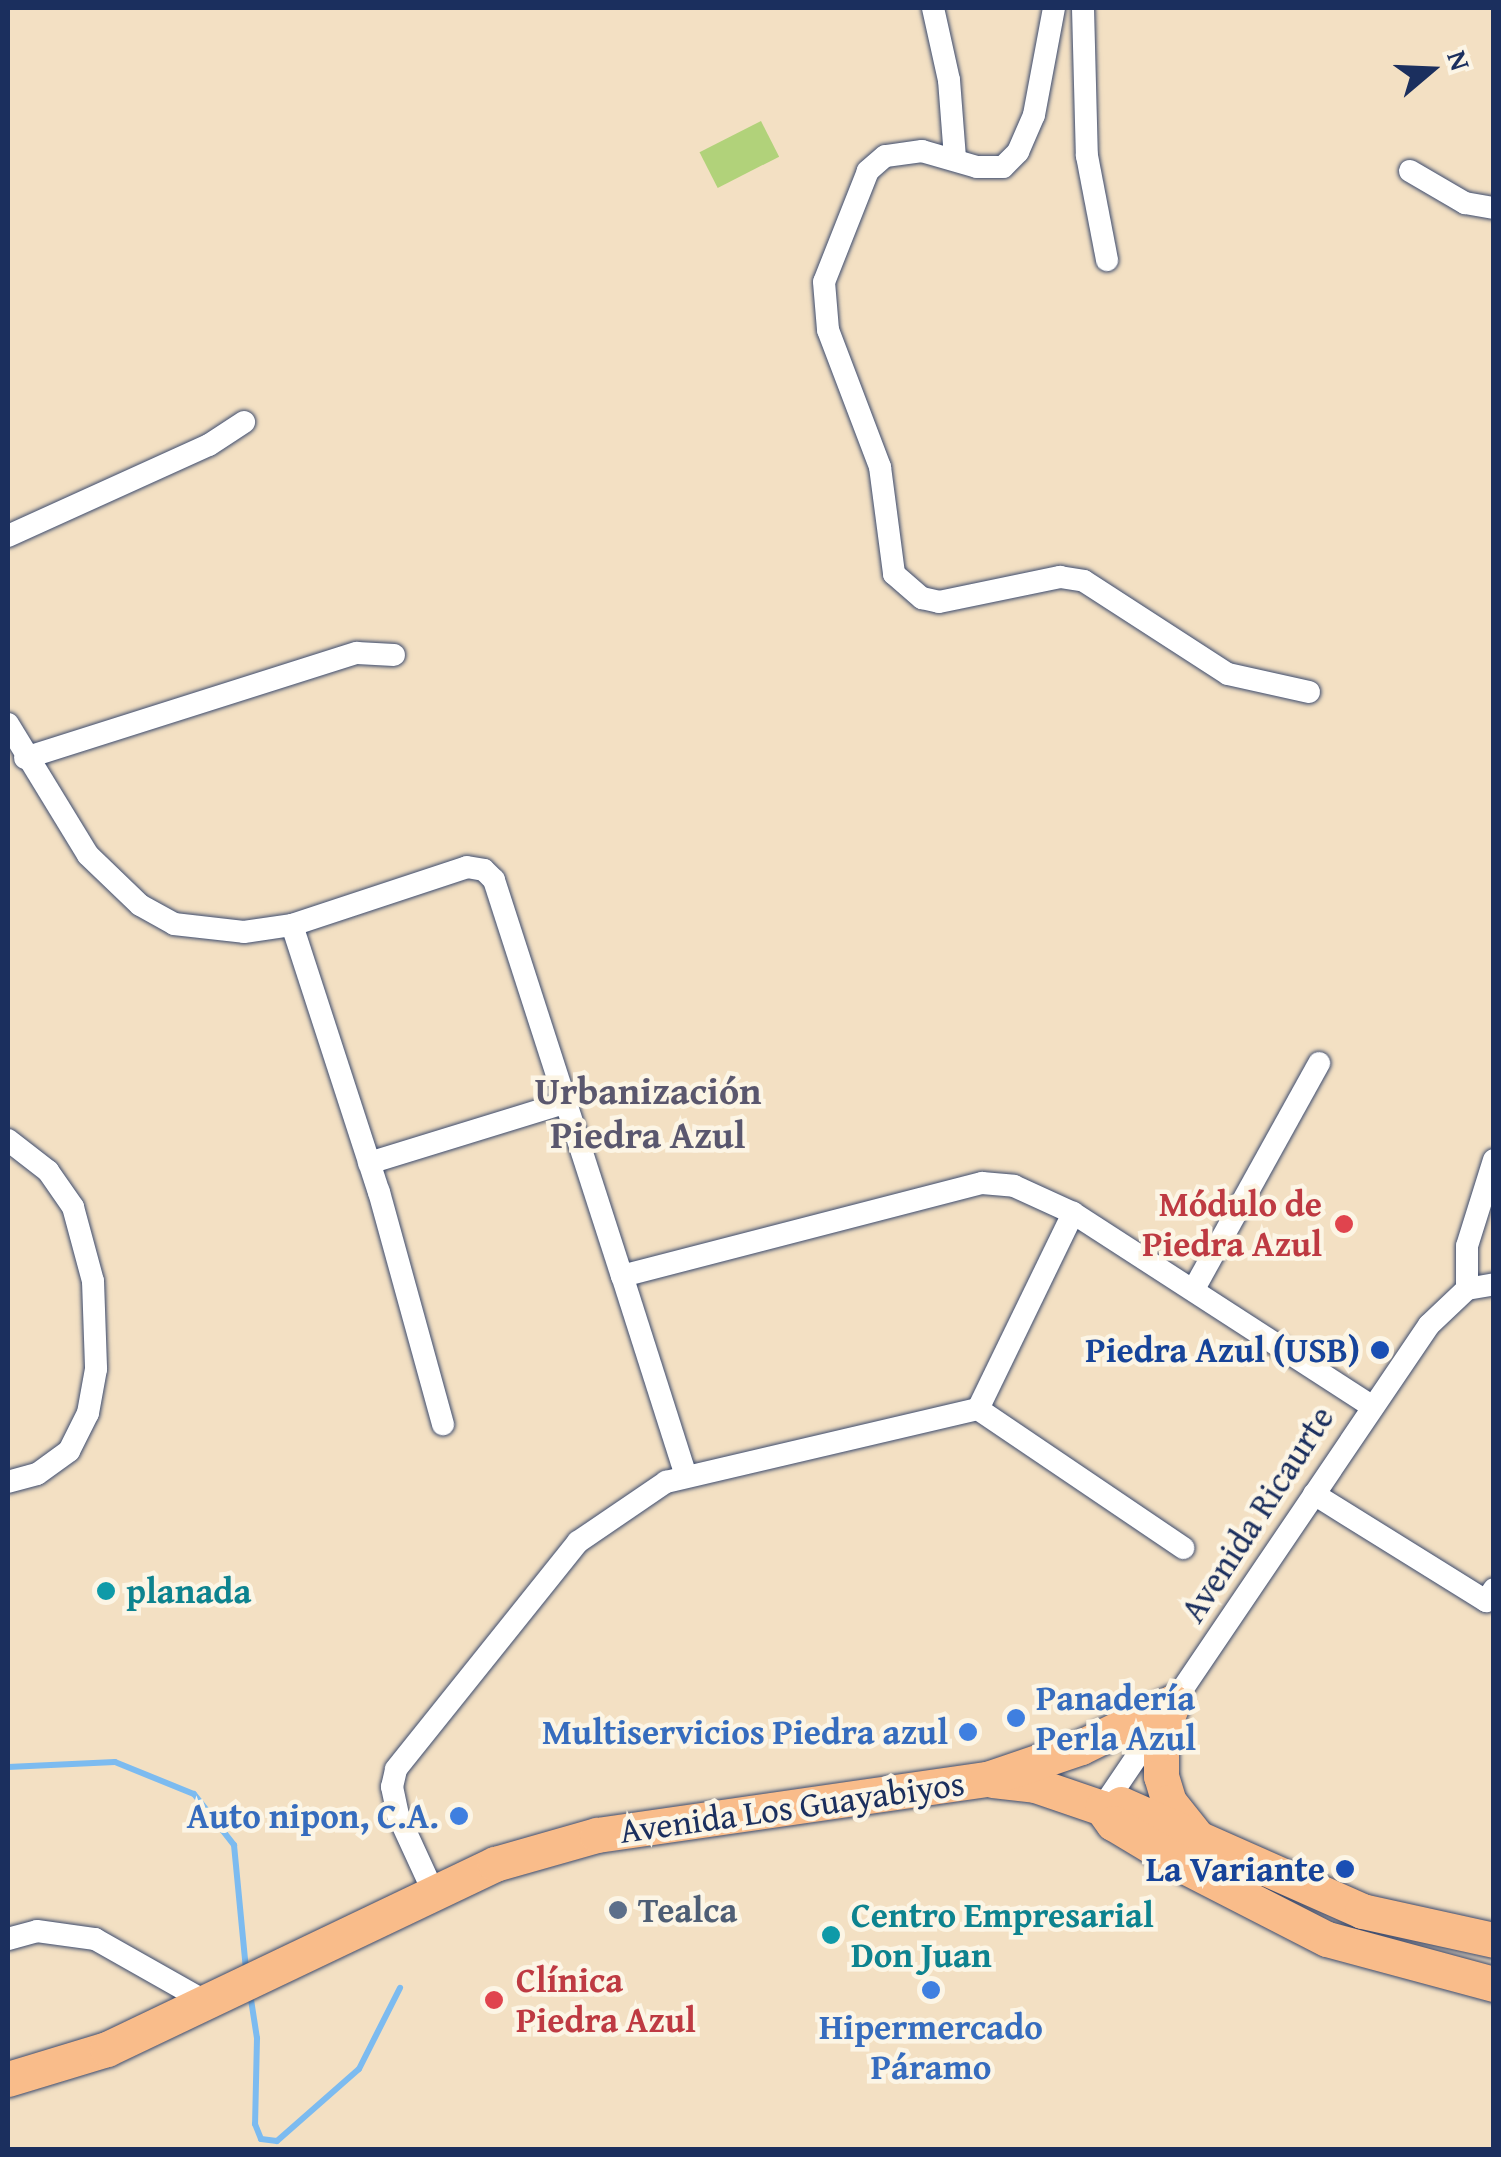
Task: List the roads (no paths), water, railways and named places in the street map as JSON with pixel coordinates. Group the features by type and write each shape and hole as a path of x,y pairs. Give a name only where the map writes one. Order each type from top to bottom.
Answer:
{"main road":[{"path":"987,1779 1081,1747 1174,1702"},
{"path":"1174,1702 1161,1734 1160,1776 1169,1802 1202,1842"},
{"name":"Avenida Los Guayabiyos","path":"8,2079 66,2066 208,2003 432,1889 597,1835 987,1779"},
{"path":"987,1779 1035,1785 1102,1808 1113,1824 1188,1868 1327,1938 1494,1984"},
{"path":"1102,1808 1117,1803 1362,1911 1494,1940"}],"street":[{"path":"933,8 949,80 955,158"},
{"path":"1054,8 1034,115 1018,152 1003,167 903,150 868,171 821,297 880,467 894,574 922,598 939,602 1060,576 1084,582 1228,674 1309,692"},
{"path":"1083,8 1087,156 1108,260"},
{"path":"1410,171 1465,202 1494,208"},
{"path":"8,536 210,446 244,422"},
{"path":"25,758 358,653 394,656"},
{"path":"8,724 25,758 88,856 140,905 208,931 292,925 467,868 484,870 494,880 686,1476"},
{"path":"292,925 369,1162 443,1424"},
{"path":"1195,1287 1319,1063"},
{"path":"369,1162 564,1102"},
{"path":"8,1140 48,1170 73,1206 93,1281 96,1369 88,1413 69,1452 37,1474 8,1482"},
{"path":"1494,1160 1466,1246 1467,1289 1494,1284"},
{"path":"622,1276 959,1186 1014,1186 1073,1213 1195,1287 1370,1405"},
{"path":"978,1408 1073,1213"},
{"name":"Avenida Ricaurte","path":"1102,1808 1370,1405 1447,1303 1467,1289"},
{"path":"432,1889 392,1787 406,1752 578,1542 639,1496 686,1476 978,1408 1183,1548"},
{"path":"1314,1494 1486,1601 1494,1589"},
{"path":"8,1940 36,1931 95,1939 208,2003"}],"waterway":[{"path":"8,1767 115,1762 194,1794 234,1845 246,1970"},
{"path":"250,1993 257,2038 255,2124 261,2139 277,2141 359,2069 400,1988"}],"place":[{"name":"Módulo de Piedra Azul","path":"1344,1224"},
{"name":"Piedra Azul (USB)","path":"1380,1350"},
{"name":"planada","path":"106,1591"},
{"name":"Panadería Perla Azul","path":"1016,1718"},
{"name":"Multiservicios Piedra azul","path":"968,1732"},
{"name":"Auto nipon, C.A.","path":"459,1816"},
{"name":"La Variante","path":"1345,1869"},
{"name":"Tealca","path":"618,1910"},
{"name":"Centro Empresarial Don Juan","path":"831,1935"},
{"name":"Hipermercado Páramo","path":"931,1990"},
{"name":"Clínica Piedra Azul","path":"494,2000"}],"district":[{"name":"Urbanización Piedra Azul","path":"648,1113"}]}
